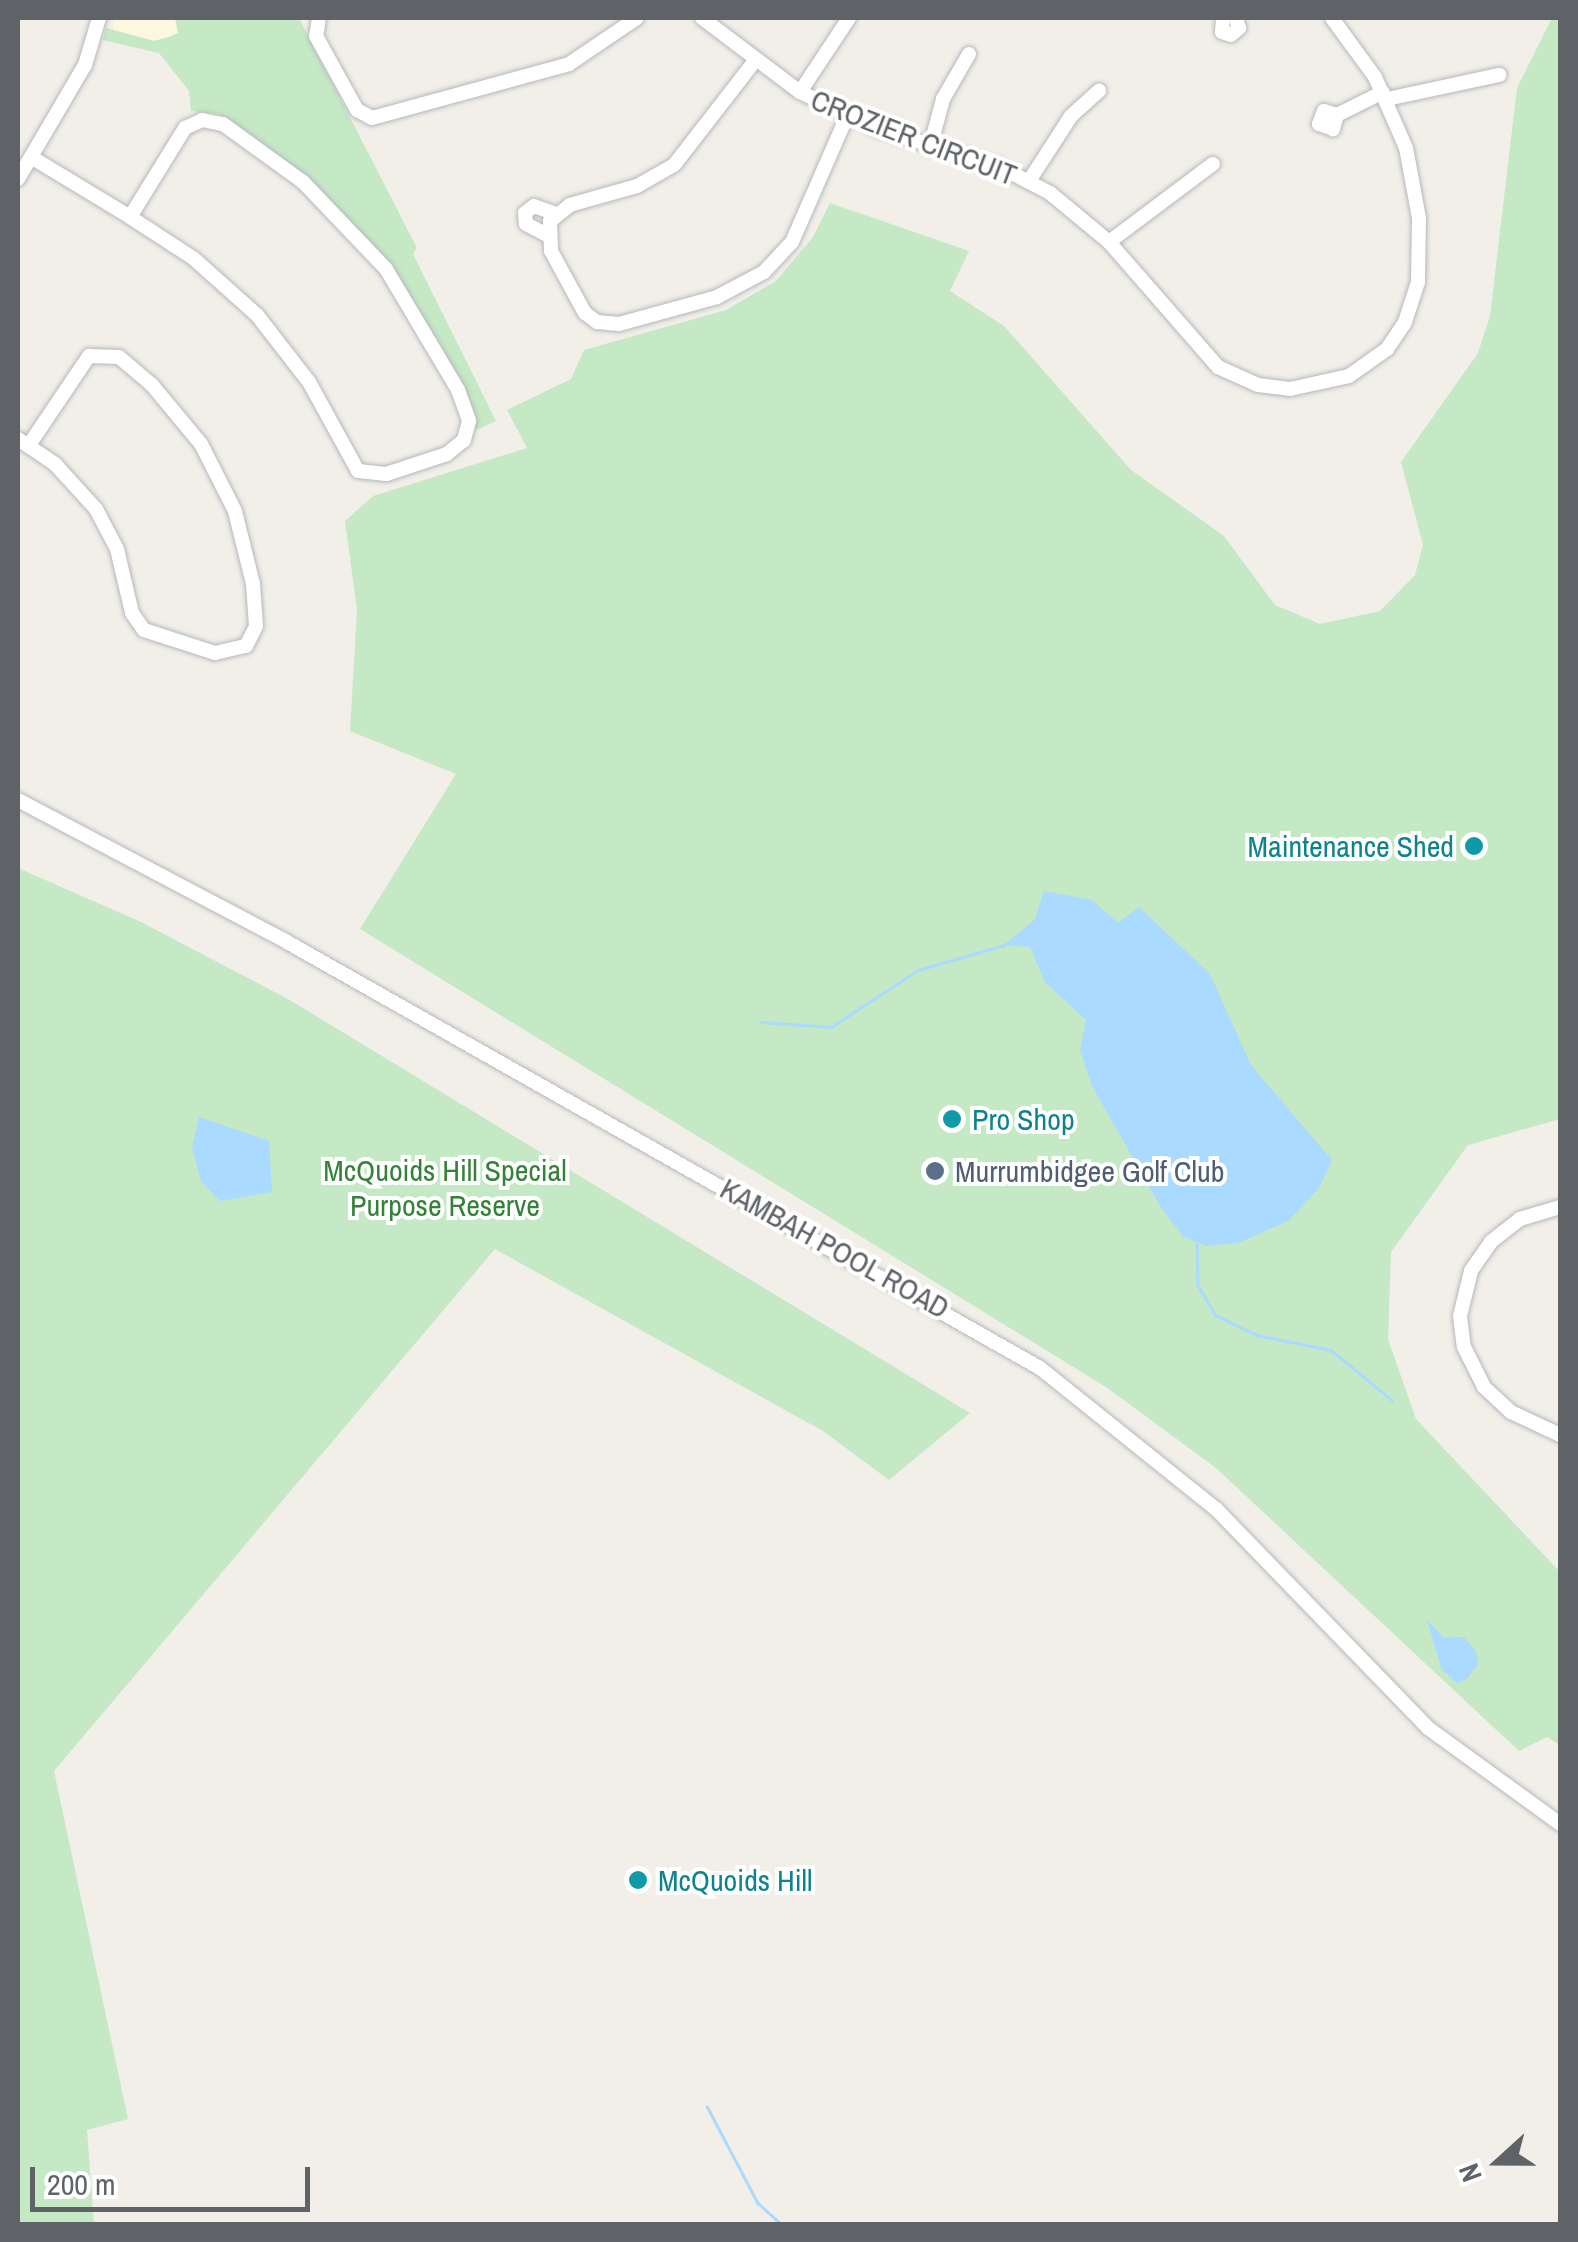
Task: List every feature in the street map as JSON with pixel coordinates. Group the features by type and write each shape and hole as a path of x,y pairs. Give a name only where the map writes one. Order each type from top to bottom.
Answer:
{"street":[{"path":"18,179 85,65 99,18"},
{"path":"318,18 316,36 357,110 372,118 569,64 638,18"},
{"name":"CROZIER CIRCUIT","path":"702,18 754,62 847,116 1028,181 1108,242 1200,351 1230,374 1290,389 1349,376 1394,340 1418,282 1414,182 1385,95 1332,18"},
{"path":"800,92 848,18"},
{"path":"1223,18 1220,27 1232,35 1240,28 1236,18"},
{"path":"931,144 943,99 969,54"},
{"path":"754,62 674,165 637,186 556,214 534,206 525,213 526,224 547,235 585,313 602,324 737,289 764,272 792,242 847,116"},
{"path":"1337,115 1385,95 1499,75"},
{"path":"1028,181 1071,116 1099,90"},
{"path":"30,157 193,258 272,331 358,471 386,474 447,454 464,440 469,421 458,390 386,269 303,182 223,124 202,120 185,128 130,217"},
{"path":"1108,242 1213,164"},
{"path":"547,235 556,214"},
{"path":"89,356 120,357 152,385 201,444 235,511 253,584 256,626 246,646 215,654 144,630 132,613 122,563 104,522 77,485 23,442 89,356"},
{"name":"KAMBAH POOL ROAD","path":"18,800 288,942 1040,1368 1202,1496 1428,1728 1560,1824"},
{"path":"1560,1207 1520,1219 1491,1242 1471,1270 1460,1316 1464,1347 1484,1386 1511,1412 1560,1435"}],"shaded area":[{"path":"114,18 175,18 178,33 155,41 113,30"}],"green space":[{"path":"175,18 299,18 417,248 413,254 496,421 476,430 444,350 389,263 318,188 220,114 191,111 189,91 159,53 103,40 106,28 154,41 169,37 178,33"},
{"name":"Murrumbidgee Golf Club","path":"1552,18 1560,18 1560,1119 1468,1145 1391,1252 1388,1339 1416,1419 1560,1572 1560,1745 1547,1737 1519,1751 1216,1468 1106,1387 360,929 456,774 350,731 357,610 345,521 373,496 527,448 507,410 571,379 584,350 726,310 776,281 813,237 830,203 969,251 950,291 1004,326 1131,470 1224,536 1275,605 1320,624 1380,611 1415,575 1423,545 1401,462 1478,353 1490,316 1517,88"},
{"name":"McQuoids Hill Special Purpose Reserve","path":"18,868 141,922 288,999 970,1413 889,1480 823,1431 495,1249 54,1771 128,2119 87,2130 94,2224 18,2224"}],"water":[{"path":"1044,891 1092,900 1118,923 1139,907 1210,974 1251,1065 1332,1160 1319,1188 1288,1221 1238,1243 1205,1246 1183,1236 1162,1209 1092,1086 1080,1050 1086,1020 1045,982 1030,947 1004,945 1035,919"},
{"path":"199,1117 269,1141 272,1192 220,1201 201,1181 192,1148"},
{"path":"1427,1620 1444,1638 1464,1637 1476,1652 1478,1664 1466,1680 1457,1683 1442,1670"}],"waterway":[{"path":"761,1022 831,1027 918,970 1004,945"},
{"path":"1197,1244 1198,1285 1215,1315 1257,1335 1331,1350 1392,1400"},
{"path":"707,2106 758,2203 781,2224"}],"place":[{"name":"Maintenance Shed","path":"1474,846"},
{"name":"Pro Shop","path":"952,1119"},
{"name":"Murrumbidgee Golf Club","path":"935,1171"},
{"name":"McQuoids Hill","path":"638,1880"}]}
